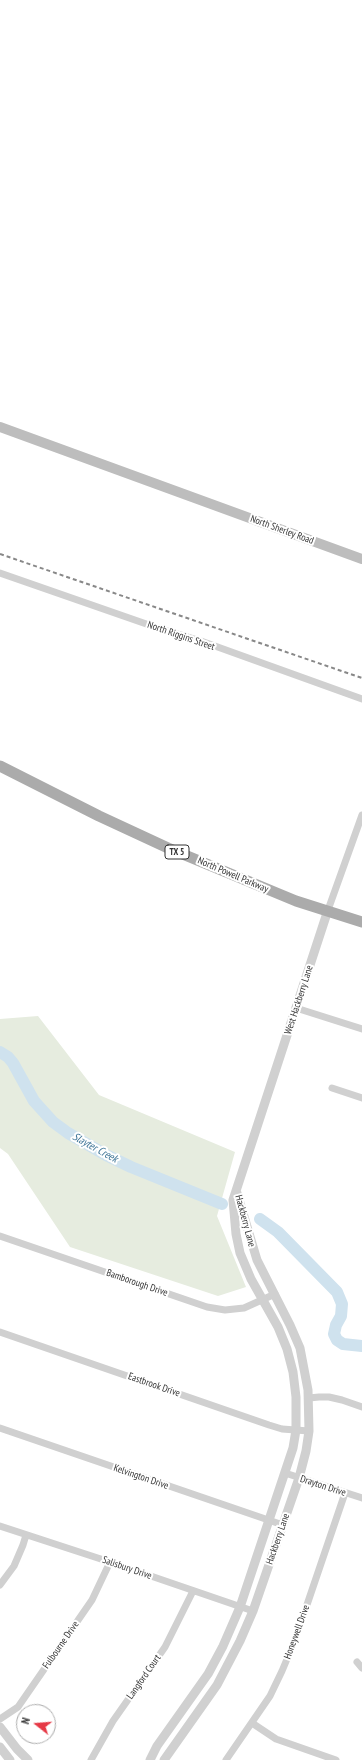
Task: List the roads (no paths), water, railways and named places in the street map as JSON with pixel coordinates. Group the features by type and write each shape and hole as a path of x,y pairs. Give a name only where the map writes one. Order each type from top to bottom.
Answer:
{"main road":[{"name":"North Sherley Road","path":"0,427 362,559"},
{"name":"North Powell Parkway","path":"0,766 142,837 282,896 362,922"}],"street":[{"name":"North Riggins Street","path":"0,573 155,627 201,641 362,699"},
{"name":"West Hackberry Lane","path":"237,1186 328,910 362,816"},
{"path":"296,1008 362,1029"},
{"path":"332,1088 362,1098"},
{"name":"Hackberry Lane","path":"164,1760 217,1685 231,1661 253,1611 299,1478 306,1452 309,1431 309,1398 305,1369 300,1348 254,1253 244,1214 238,1201 237,1186"},
{"name":"Hackberry Lane","path":"150,1760 157,1746 208,1674 223,1646 240,1607 293,1448 296,1430 295,1391 287,1349 278,1327 247,1271 240,1253 233,1206 237,1186"},
{"name":"Bamborough Drive","path":"0,1236 207,1308 225,1310 244,1308 274,1294"},
{"name":"Eastbrook Drive","path":"0,1332 269,1425 309,1431"},
{"path":"309,1398 319,1397 342,1400 362,1407"},
{"name":"Kelvington Drive","path":"0,1428 283,1525"},
{"name":"Drayton Drive","path":"285,1473 362,1498"},
{"name":"Honeywell Drive","path":"226,1760 270,1696 295,1640 344,1493"},
{"name":"Salisbury Drive","path":"0,1526 253,1611"},
{"path":"0,1585 14,1566 26,1535"},
{"name":"Fulbourne Drive","path":"0,1720 18,1708 92,1600 110,1562"},
{"name":"Langford Court","path":"91,1760 113,1721 165,1647 193,1591"},
{"path":"357,1662 362,1668"},
{"path":"252,1723 276,1739 336,1760"},
{"path":"0,1727 17,1749 28,1760"},
{"path":"0,1747 10,1760"}],"waterway":[{"name":"Slayter Creek","path":"0,1052 8,1057 13,1063 34,1101 53,1122 68,1133 106,1155 131,1167 222,1204"},
{"name":"Slayter Creek","path":"260,1219 278,1232 337,1292 342,1304 341,1316 336,1325 334,1334 337,1340 343,1344 362,1346"}],"railway":[{"path":"0,554 362,678"}]}
